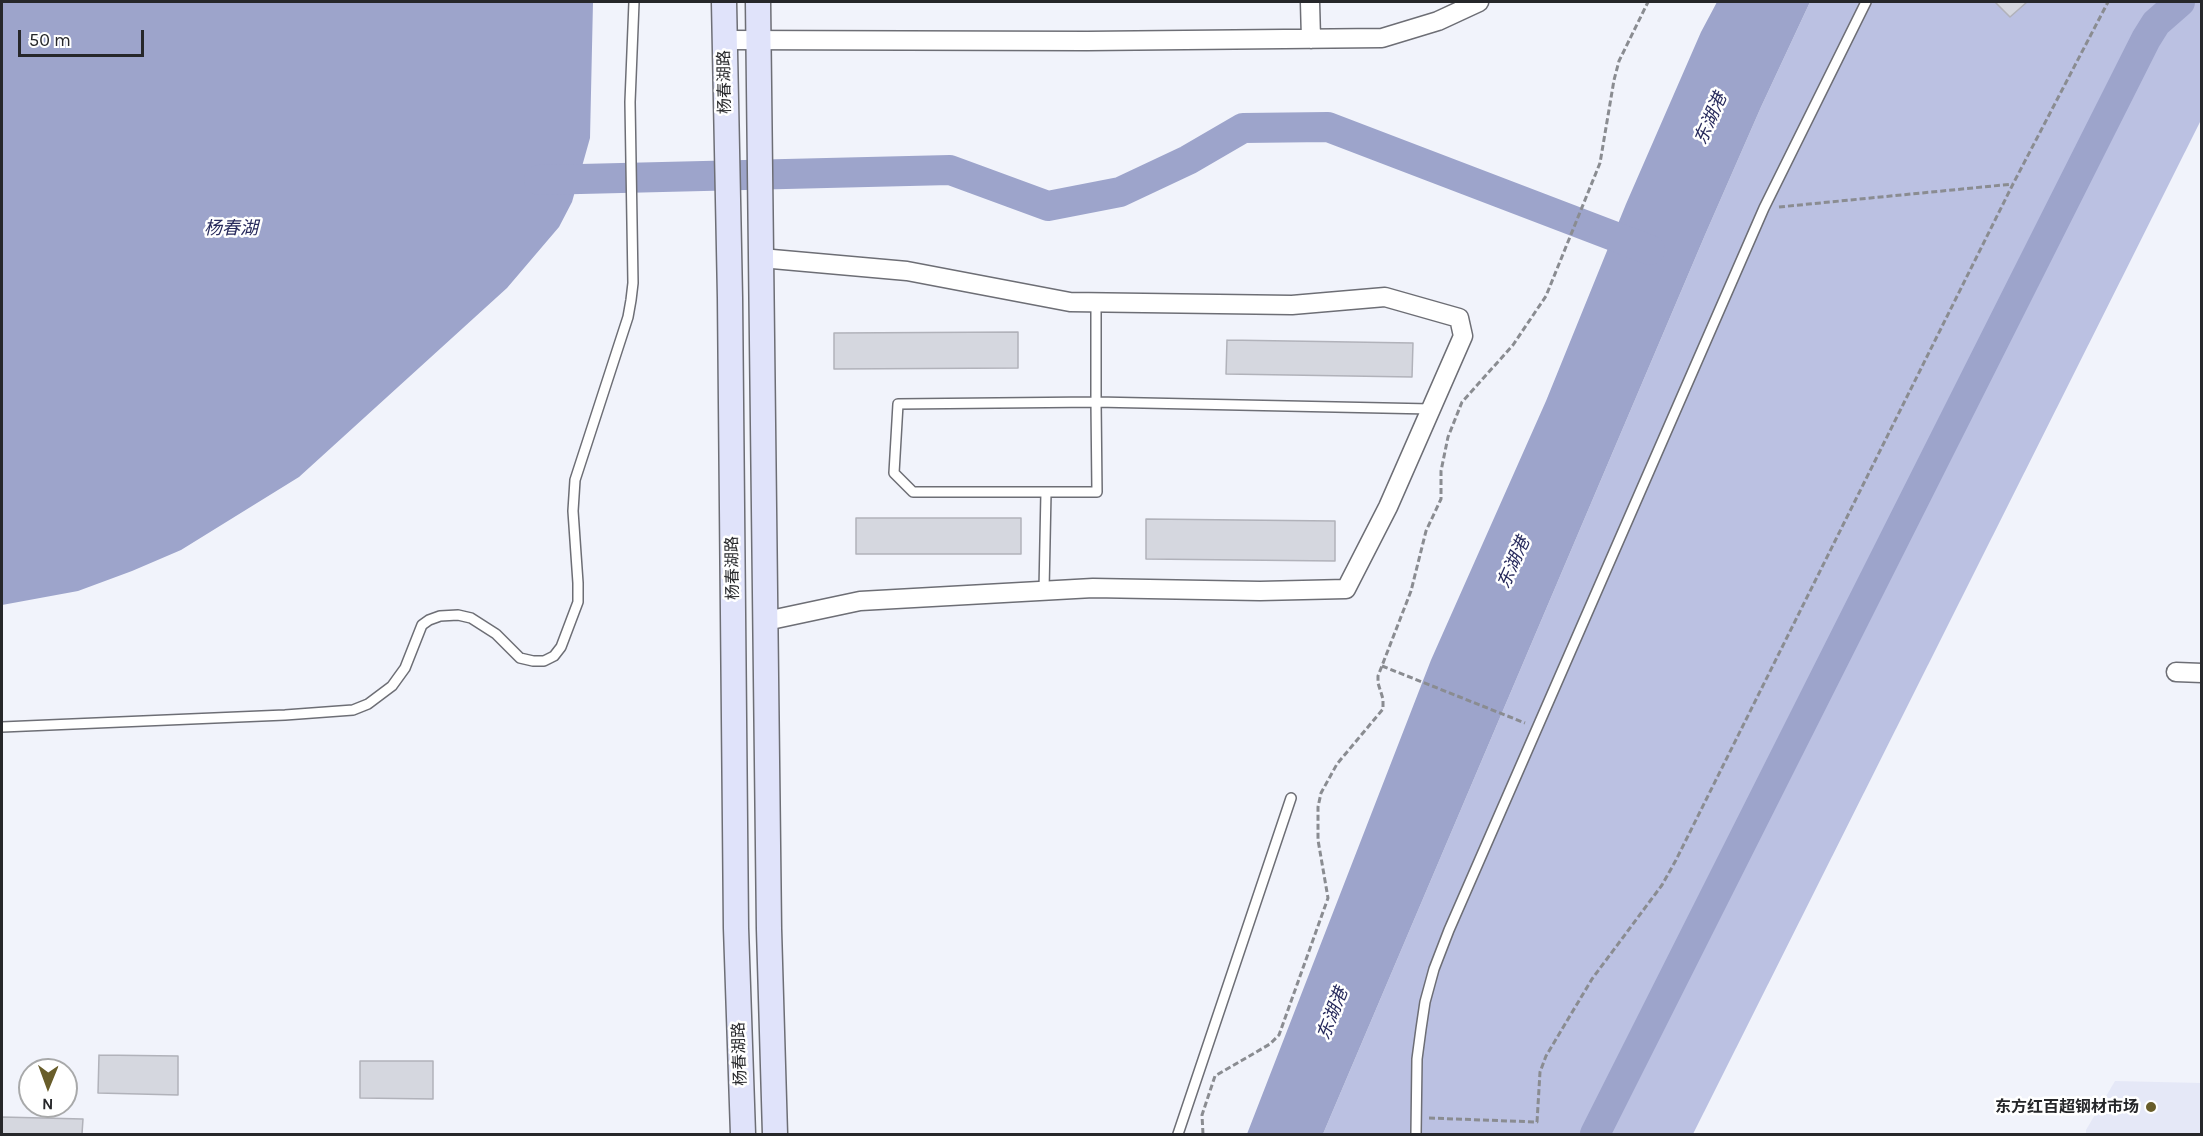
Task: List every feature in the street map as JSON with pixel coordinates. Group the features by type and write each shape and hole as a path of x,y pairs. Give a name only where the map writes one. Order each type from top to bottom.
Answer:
{"main road":[{"name":"杨春湖路","path":"724,2 729,241 736,928 743,1134"},
{"name":"杨春湖路","path":"758,2 769,929 775,1134"}],"street":[{"path":"1310,2 1311,39"},
{"path":"724,40 1099,41 1382,38 1438,21 1479,2"},
{"path":"761,247 907,271 1070,302 1292,304 1385,297 1459,318 1463,336 1388,507 1346,589 1260,591 1093,588 1044,590 860,601 766,621"},
{"path":"2176,672 2202,673"}],"lane":[{"path":"2,727 352,710 368,704 392,686 405,668 422,625 441,616 458,615 471,618 496,634 520,658 544,661 554,656 561,647 578,602 573,511 574,480 628,317 633,283 630,102 634,2"},
{"path":"1416,1134 1417,1059 1425,1002 1434,969 1449,930 1764,208 1866,2"},
{"path":"1096,302 1096,402 1097,492 913,492 894,473 898,404 1096,402 1431,409"},
{"path":"1044,590 1046,492"},
{"path":"1178,1134 1291,798"}],"path":[{"path":"1203,1134 1202,1115 1215,1076 1270,1044 1279,1035 1328,898 1317,840 1318,807 1325,785 1337,764 1383,709 1378,679 1411,591 1426,531 1441,500 1441,471 1448,437 1462,402 1513,345 1540,306 1555,276 1593,183 1604,147 1614,80 1627,44 1648,2"},
{"path":"1416,1118 1537,1122 1540,1072 1546,1056 1592,979 1662,885 1676,860 2013,184 2108,2"},
{"path":"1764,208 2013,184"},
{"path":"1382,666 1537,728"}],"shaded area":[{"path":"1810,2 2201,2 2201,120 1693,1134 1323,1134 1705,235"},
{"name":"东方红百超钢材市场","path":"2115,1081 2201,1083 2201,1134 2086,1134 2086,1130"}],"water":[{"name":"杨春湖","path":"2,2 593,2 590,138 572,202 559,227 507,288 299,477 181,550 78,591 2,605"},
{"name":"东湖港","path":"1717,2 1810,2 1705,235 1323,1134 1247,1134 1431,660 1546,401 1626,204 1701,32"}],"building":[{"path":"1995,2 2027,2 2010,17"},
{"path":"1018,332 1018,368 834,369 834,333"},
{"path":"1227,340 1413,343 1412,377 1226,374"},
{"path":"856,518 1021,518 1021,554 856,554"},
{"path":"1146,519 1335,521 1335,561 1146,559"},
{"path":"99,1055 178,1056 178,1095 98,1093"},
{"path":"360,1061 433,1061 433,1099 360,1098"},
{"path":"2,1117 83,1119 82,1134 2,1134"}],"waterway":[{"path":"1595,1134 2146,39 2156,23 2180,2"},
{"path":"539,180 950,170 1048,206 1120,192 1188,160 1243,128 1328,127 1650,250"}],"place":[{"name":"东方红百超钢材市场","path":"2151,1107"}]}
